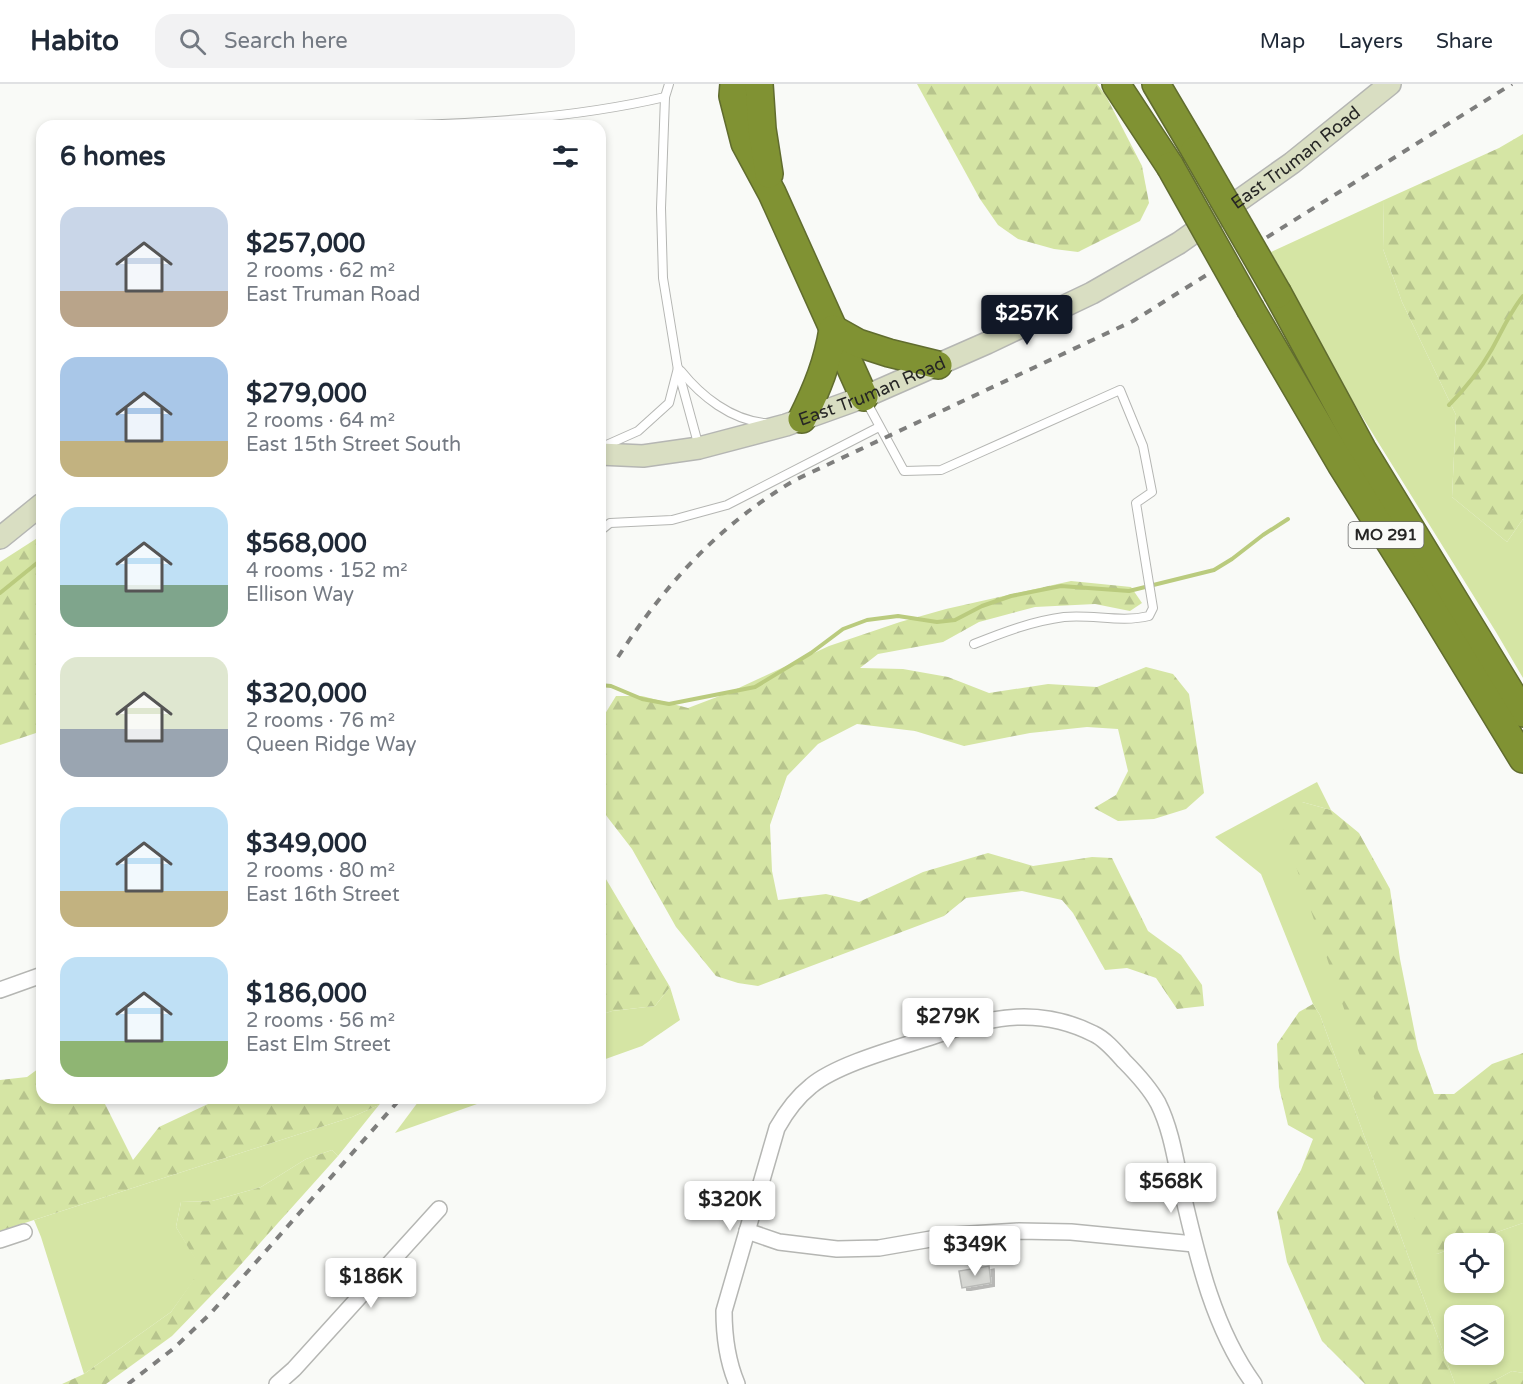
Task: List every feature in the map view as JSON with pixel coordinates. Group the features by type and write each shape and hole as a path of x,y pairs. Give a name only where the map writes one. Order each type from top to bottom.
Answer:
{"highway":[{"path":"734,84 733,96 745,143 772,193 864,397"},
{"path":"759,84 762,129 772,193"},
{"path":"1116,84 1170,166"},
{"name":"MO 291","path":"1125,84 1251,310 1341,464 1523,759"},
{"name":"MO 291","path":"1156,84 1278,294 1362,449 1523,713"},
{"path":"1171,84 1195,150"},
{"path":"834,329 858,343 889,354 938,365"},
{"path":"794,422 820,383 829,356 834,329"}],"main road":[{"name":"East Truman Road","path":"606,454 643,456 699,448 794,422 864,397 987,344 1092,293 1179,243 1292,163 1390,84"},
{"path":"0,538 36,509"}],"street":[{"path":"0,990 36,977"},
{"path":"737,1384 729,1366 724,1335 724,1311 777,1128 790,1107 812,1085 845,1067 965,1026 996,1018 1024,1016 1060,1022 1096,1034 1145,1082 1158,1103 1169,1132 1194,1244 1217,1316 1251,1383"},
{"path":"277,1384 294,1369 439,1209"},
{"path":"747,1231 779,1242 837,1249 879,1248 954,1235 1019,1231 1071,1232 1194,1244"},
{"path":"0,1240 24,1232"}],"lane":[{"path":"669,84 665,97 661,208 663,278 678,367 699,448"},
{"path":"485,120 558,116 626,106 665,97"},
{"path":"678,367 692,385 710,401 736,414 758,422 794,422"},
{"path":"606,445 638,431 669,403 678,367"},
{"path":"864,397 904,471 941,470 1120,390 1143,446 1152,492 1136,503 1153,608 1149,616 1118,620 1066,617 1019,627 974,644"},
{"path":"606,527 610,524 672,520 727,505 879,427"}],"green space":[{"path":"917,84 1097,84 1106,96 1142,166 1149,203 1140,221 1078,252 1054,249 1018,239 998,225 980,199"},
{"path":"1523,134 1523,519 1507,542 1452,497 1456,415 1402,302 1383,249 1384,200 1499,148"},
{"path":"1384,200 1383,249 1402,302 1456,415 1452,497 1507,542 1523,519 1523,678 1355,405 1271,252"},
{"path":"36,539 36,733 0,745 0,562"},
{"path":"1071,581 1131,587 1142,603 1130,611 1095,604 1035,607 979,622 943,642 878,654 860,668 903,669 948,677 989,693 1048,684 1097,687 1146,667 1173,674 1189,694 1204,793 1186,809 1154,819 1118,821 1094,808 1116,795 1128,771 1118,729 1087,727 1030,733 964,746 915,731 857,724 818,744 787,776 770,825 772,871 778,900 826,894 859,902 923,872 988,853 1033,866 1092,857 1112,858 1148,931 1181,955 1202,985 1204,1006 1177,1009 1156,978 1127,968 1105,970 1073,913 1062,900 1022,891 966,898 944,916 758,986 716,976 676,927 632,849 606,815 606,712 616,696 642,696 688,708 730,692 829,646 946,609"},
{"path":"1317,782 1331,810 1302,802 1437,1254 1444,1251 1444,1293 1504,1293 1504,1233 1494,1233 1523,1223 1523,1373 1512,1371 1488,1384 1455,1384 1448,1365 1504,1365 1504,1305 1444,1305 1444,1354 1320,1015 1313,1004 1261,874 1215,837"},
{"path":"1302,802 1331,810 1359,833 1390,889 1400,959 1418,1049 1434,1094 1454,1094 1492,1064 1523,1053 1523,1223 1494,1233 1444,1233 1444,1251 1437,1254 1422,1240 1279,816"},
{"path":"606,879 670,987 655,1006 606,1013"},
{"path":"670,987 680,1020 642,1046 606,1059 606,1013 655,1006"},
{"path":"1313,1004 1320,1015 1444,1354 1444,1365 1448,1365 1455,1384 1365,1384 1322,1341 1287,1262 1277,1212 1301,1170 1313,1139 1288,1125 1279,1087 1277,1044 1299,1012"},
{"path":"36,1070 36,1104 105,1104 133,1160 159,1127 208,1104 380,1104 352,1117 0,1231 0,1080 27,1077"},
{"path":"417,1104 477,1104 395,1133"},
{"path":"379,1105 338,1156 332,1150 306,1159 261,1187 212,1201 181,1202 176,1227 202,1269 171,1312 84,1374 34,1220 352,1117"},
{"path":"332,1150 338,1156 235,1271 172,1336 106,1384 62,1384 84,1374 171,1312 201,1269 176,1227 181,1202 212,1201 261,1187 306,1159"},
{"path":"1512,1371 1523,1373 1523,1384 1488,1384"}],"building":[{"path":"989,1266 991,1283 962,1288 959,1271"}],"waterway":[{"path":"1449,405 1483,364 1523,296"},
{"path":"606,686 642,699 669,704 755,687 811,653 843,629 867,620 898,616 937,622 955,620 982,606 1011,596 1061,586 1129,591 1214,570 1288,519"},
{"path":"0,593 36,564"}],"railway":[{"path":"618,657 675,580 718,536 768,497 795,480 1133,321 1512,84"},
{"path":"128,1384 173,1349 211,1313 396,1104"}]}
